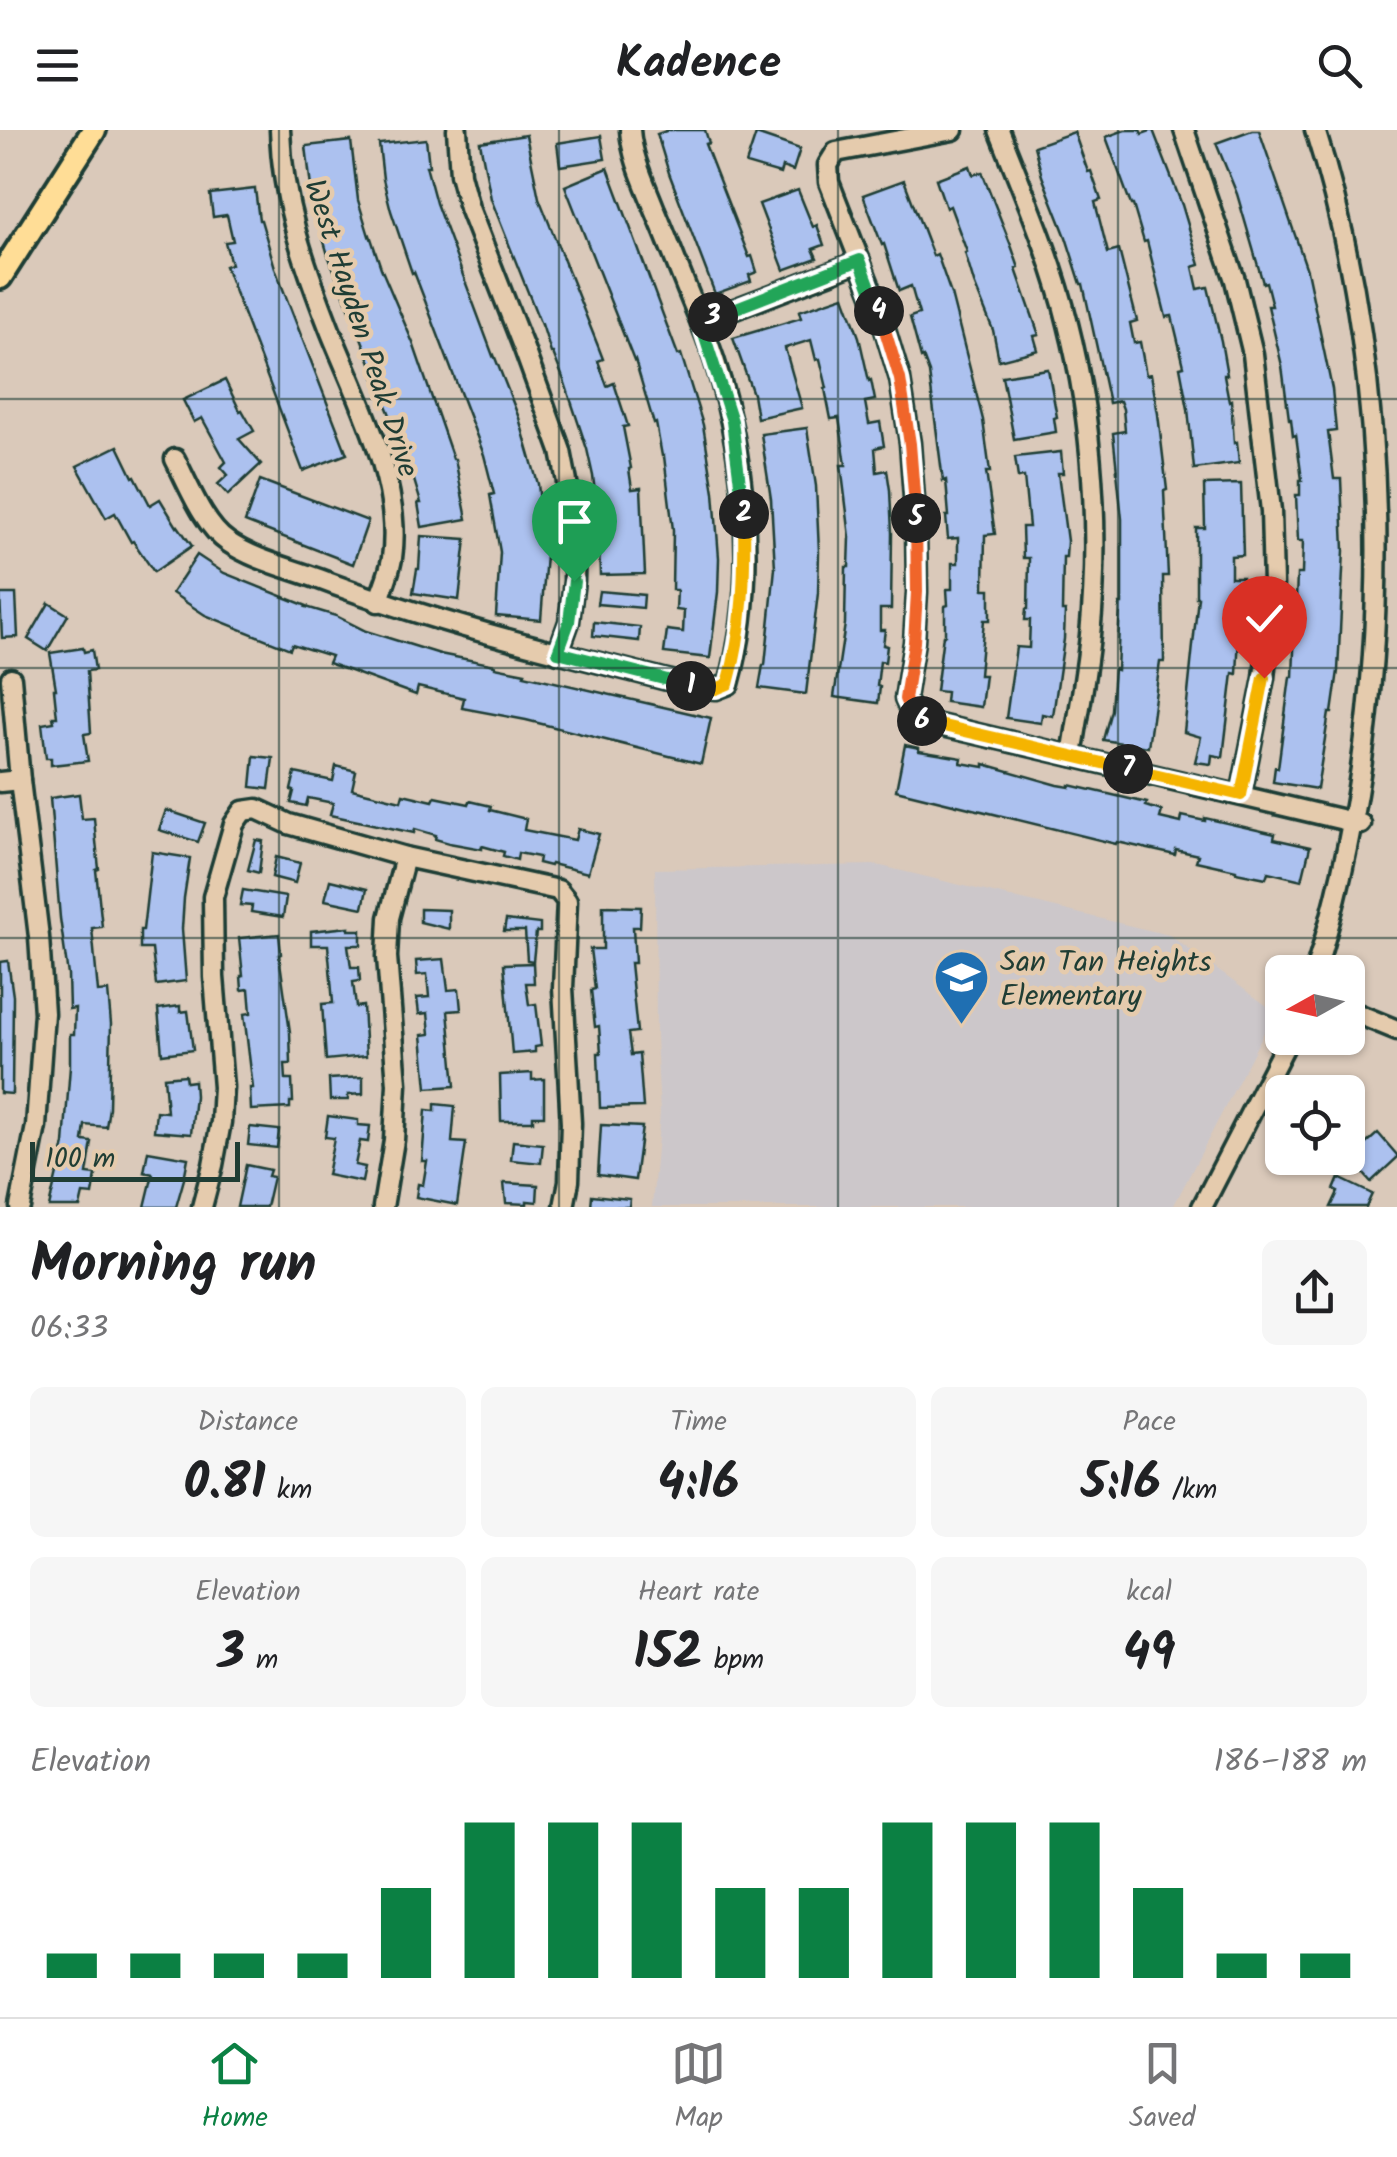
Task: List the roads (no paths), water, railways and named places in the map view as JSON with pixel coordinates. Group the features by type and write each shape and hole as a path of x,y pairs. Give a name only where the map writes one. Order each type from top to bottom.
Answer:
{"main road":[{"path":"0,277 94,130"}],"street":[{"name":"West Hayden Peak Drive","path":"280,130 281,168 292,219 386,478 392,514 392,558 378,602"},
{"path":"456,130 468,208 560,451 572,508 572,594 569,622 558,652"},
{"path":"175,459 212,527 228,542 260,557 378,602 558,652 700,688 716,689 728,684 738,652 745,571 743,500 732,421 700,322 639,171 630,130"},
{"path":"952,130 909,134 836,152 828,165 829,182 879,310 900,379 910,444 917,592 905,699 910,710 922,721 1362,824"},
{"path":"999,130 1049,258 1069,325 1089,446 1094,578 1090,638 1072,756"},
{"path":"1184,130 1236,280 1253,354 1271,510 1273,584 1264,678 1241,795"},
{"path":"1315,130 1334,171 1384,367"},
{"path":"700,322 860,260"},
{"path":"1387,402 1392,455"},
{"path":"1321,955 1349,873 1378,750 1388,677 1394,572"},
{"path":"11,678 44,1013 36,1126 20,1207"},
{"path":"0,782 20,780"},
{"path":"202,1207 224,1087 214,977 213,897 234,824 243,811 257,809 289,824 405,857 558,890 567,901 563,988 570,1122 569,1182 564,1207"},
{"path":"383,1207 394,1140 397,1084 387,957 389,918 405,857"},
{"path":"1365,1017 1397,1030"},
{"path":"1202,1207 1280,1055"}],"place":[{"name":"San Tan Heights Elementary","path":"961,1027"}]}
